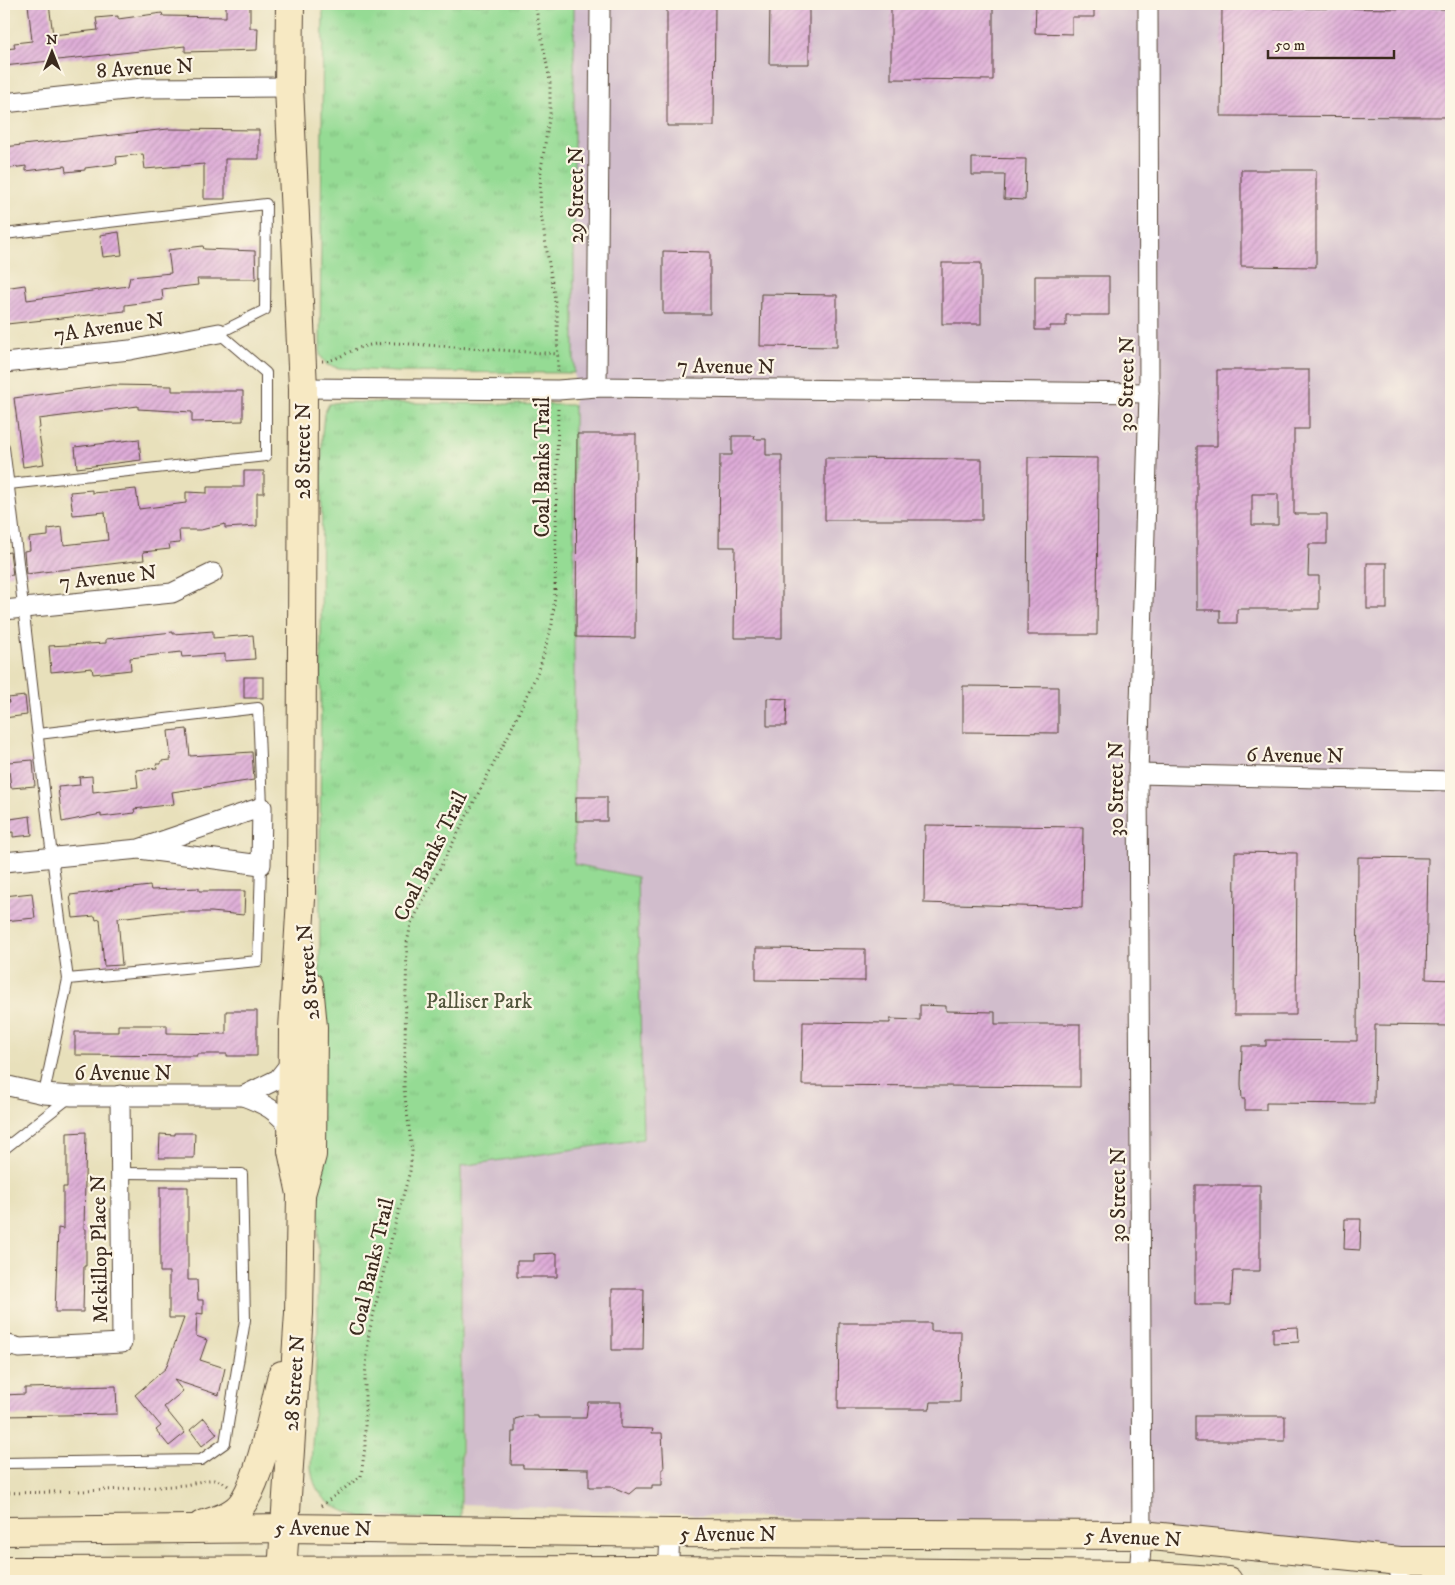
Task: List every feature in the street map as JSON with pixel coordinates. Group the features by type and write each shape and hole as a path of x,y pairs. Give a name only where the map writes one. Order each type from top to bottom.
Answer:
{"main road":[{"name":"28 Street N","path":"290,4 289,87 303,388 302,899 292,1060 292,1151 302,1194"},
{"name":"28 Street N","path":"282,1572 298,1313 302,1194 312,1155 313,1037 302,899"},
{"path":"185,1530 229,1515 244,1502 259,1464 298,1313"},
{"name":"5 Avenue N","path":"4,1531 185,1530 286,1517 670,1533 1142,1534 1400,1571 1451,1561"},
{"name":"5 Avenue N","path":"4,1570 668,1575 1139,1575 1228,1581"}],"street":[{"name":"29 Street N","path":"597,387 600,4"},
{"name":"30 Street N","path":"1139,1575 1142,1534 1138,774 1149,392 1148,4"},
{"name":"8 Avenue N","path":"4,103 143,88 289,87"},
{"name":"7A Avenue N","path":"4,363 130,350 219,333"},
{"name":"7 Avenue N","path":"303,388 558,390 597,387 1149,392"},
{"name":"7 Avenue N","path":"4,610 172,593 213,573"},
{"name":"6 Avenue N","path":"1138,774 1451,781"},
{"path":"4,862 51,859 139,849 262,807 261,865 139,849"},
{"name":"6 Avenue N","path":"243,1096 278,1080 292,1060"},
{"name":"6 Avenue N","path":"4,1085 44,1094 72,1096 243,1096 268,1105 278,1113 292,1130"},
{"name":"Mckillop Place N","path":"4,1344 20,1348 122,1343 120,1095"},
{"path":"668,1575 670,1533"}],"lane":[{"path":"4,234 266,204 265,310 219,333 266,373 266,456 8,484"},
{"path":"4,448 25,608 51,859 68,979 44,1094"},
{"path":"38,734 258,708 262,807"},
{"path":"68,979 258,961 261,865"},
{"path":"4,1149 72,1096"},
{"path":"4,1463 201,1460 225,1444 245,1320 242,1174 120,1173"}],"path":[{"name":"Coal Banks Trail","path":"286,1517 320,1507 361,1476 365,1447 365,1377 369,1333 411,1164 412,1151 404,1089 407,943 411,924 512,728 540,667 550,633 557,555 559,354 557,314 541,214 540,190 541,168 550,113 550,81 535,4"},
{"path":"302,361 330,361 357,348 396,342 559,354"},
{"path":"4,1493 117,1491 193,1484 211,1479 223,1482 244,1502"}],"shaded area":[{"path":"574,4 1451,4 1451,1561 1142,1535 462,1504 461,1166 642,1139 574,864"}],"green space":[{"path":"323,4 574,4 574,373 395,372 339,368 327,365 320,355"},
{"name":"Palliser Park","path":"339,402 574,405 574,864 637,877 643,1139 461,1166 461,1519 363,1517 353,1514 335,1506 321,1495 316,1487 311,1467 318,1323 322,434 324,414 329,404"}],"building":[{"path":"28,4 49,4 53,35 98,30 96,18 118,16 118,19 162,13 163,16 226,17 226,4 250,4 250,28 258,28 257,50 185,52 185,46 4,66 4,49 15,48 14,43 32,41"},
{"path":"667,4 715,4 714,126 667,126"},
{"path":"770,4 809,4 809,64 769,64"},
{"path":"891,4 993,4 993,80 891,79"},
{"path":"1036,4 1094,4 1094,17 1072,17 1072,34 1035,33"},
{"path":"1222,8 1451,9 1451,117 1221,116"},
{"path":"168,129 259,130 259,159 225,159 225,199 204,199 204,164 145,169 143,154 116,157 117,164 85,168 85,170 66,172 65,166 26,171 26,166 4,169 4,147"},
{"path":"972,158 1026,159 1025,200 1004,199 1005,175 972,175"},
{"path":"1241,170 1316,170 1316,267 1241,266"},
{"path":"119,232 122,255 103,257 100,235"},
{"path":"203,246 204,249 255,251 256,279 197,279 198,285 162,289 163,300 125,305 125,311 7,324 4,288 25,285 27,300 128,286 130,277 171,273 168,250"},
{"path":"663,251 710,252 710,314 663,314"},
{"path":"942,263 981,263 981,324 942,324"},
{"path":"1035,276 1109,276 1109,315 1066,315 1066,326 1050,326 1050,330 1035,330"},
{"path":"761,294 837,295 837,347 760,346"},
{"path":"1217,370 1309,370 1309,429 1294,429 1294,514 1327,514 1327,544 1309,544 1308,576 1319,576 1319,609 1237,609 1237,623 1220,623 1220,610 1197,610 1197,446 1217,446","holes":["1252,494 1278,494 1278,525 1252,525"]},
{"path":"112,385 172,386 172,391 243,391 243,421 192,422 192,412 138,409 138,406 39,419 40,428 38,428 44,464 23,467 14,398"},
{"path":"577,434 636,434 635,638 576,637"},
{"path":"732,436 755,436 754,439 766,439 766,455 782,455 782,638 734,638 735,547 719,547 720,455 732,455"},
{"path":"139,439 141,460 77,468 75,447"},
{"path":"1028,457 1098,458 1097,635 1027,635"},
{"path":"825,458 982,459 982,520 825,520"},
{"path":"244,471 264,471 264,493 257,493 257,526 225,528 225,524 201,530 179,530 180,543 169,544 170,549 143,552 144,560 26,574 24,551 30,550 29,538 48,536 48,529 62,527 64,545 108,540 105,512 73,515 70,492 92,490 92,493 136,489 139,509 186,503 186,492 207,493 207,487 244,487"},
{"path":"10,552 13,575 4,576 4,553"},
{"path":"1367,563 1387,563 1387,609 1367,609"},
{"path":"213,631 213,638 253,635 255,659 225,661 225,654 182,657 181,652 130,658 131,670 93,674 92,668 51,672 49,646 106,643 106,639 173,632 173,634"},
{"path":"244,677 263,677 263,698 244,698"},
{"path":"963,686 1058,687 1058,733 963,732"},
{"path":"25,696 27,715 4,718 4,703 9,703 8,698"},
{"path":"767,698 787,699 786,726 767,726"},
{"path":"187,729 190,756 252,752 254,780 172,792 174,804 134,809 135,813 101,817 101,814 62,822 58,787 80,785 79,777 92,776 93,792 138,787 136,770 157,768 156,764 161,764 161,761 171,760 168,731"},
{"path":"33,760 35,786 11,788 8,762"},
{"path":"576,797 607,797 607,821 576,821"},
{"path":"30,816 32,835 13,837 13,832 4,833 4,820"},
{"path":"925,825 1083,827 1082,908 924,903"},
{"path":"1235,852 1297,853 1296,1015 1234,1015"},
{"path":"1358,857 1428,858 1426,979 1451,980 1451,1026 1375,1025 1374,1104 1266,1103 1266,1110 1245,1110 1245,1099 1242,1099 1241,1084 1242,1046 1266,1046 1266,1040 1357,1041"},
{"path":"150,886 151,890 199,888 199,891 245,891 244,915 211,912 168,912 118,918 122,965 104,966 100,919 96,920 95,916 73,918 70,895"},
{"path":"32,893 35,918 4,921 4,896"},
{"path":"756,948 865,949 865,981 756,980"},
{"path":"920,1005 946,1006 946,1011 995,1012 995,1024 1080,1024 1080,1087 802,1085 803,1022 890,1023 890,1019 920,1020"},
{"path":"226,1011 257,1011 257,1056 227,1056 227,1054 197,1054 197,1056 75,1055 75,1032 118,1032 118,1025 167,1025 167,1033 226,1034"},
{"path":"86,1132 84,1229 86,1229 86,1266 84,1266 83,1312 55,1312 58,1228 63,1229 63,1187 67,1187 67,1133"},
{"path":"175,1133 195,1133 194,1158 159,1158 160,1134 175,1135"},
{"path":"1195,1185 1260,1185 1260,1271 1233,1271 1231,1305 1195,1305"},
{"path":"160,1187 188,1187 188,1280 197,1280 198,1300 203,1300 203,1314 197,1313 196,1336 207,1340 200,1360 225,1368 219,1395 174,1380 183,1391 164,1407 185,1433 169,1446 156,1430 161,1426 135,1395 166,1368 184,1318 169,1318 169,1272 160,1272"},
{"path":"1345,1219 1361,1219 1360,1250 1344,1249"},
{"path":"557,1253 557,1277 517,1277 517,1261 534,1261 534,1254"},
{"path":"612,1289 644,1289 643,1350 612,1350"},
{"path":"839,1323 931,1323 931,1331 961,1331 960,1402 931,1402 930,1409 838,1409"},
{"path":"1298,1327 1299,1342 1273,1343 1273,1328"},
{"path":"116,1386 117,1414 4,1416 4,1395 25,1394 25,1388"},
{"path":"588,1402 621,1402 621,1428 653,1429 652,1433 662,1433 664,1469 662,1469 662,1485 652,1485 652,1488 636,1488 629,1494 613,1487 589,1487 589,1469 523,1468 523,1465 511,1465 512,1432 515,1432 515,1419 526,1416 538,1416 538,1418 586,1418"},
{"path":"1195,1416 1285,1416 1285,1441 1195,1441"},
{"path":"204,1418 217,1434 202,1446 190,1430"}]}
